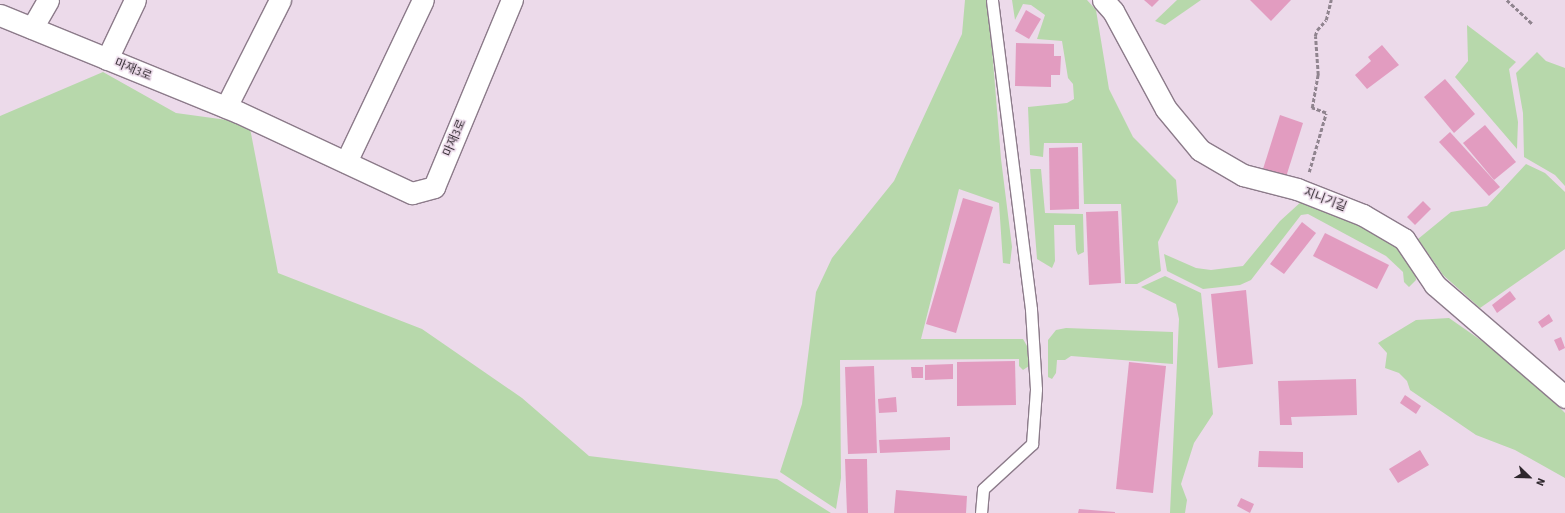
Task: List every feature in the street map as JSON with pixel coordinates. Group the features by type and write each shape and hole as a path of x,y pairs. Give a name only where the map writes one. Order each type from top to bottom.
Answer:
{"street":[{"path":"32,28 48,0"},
{"name":"마재3로","path":"107,59 135,0"},
{"path":"226,107 280,0"},
{"path":"346,162 423,0"},
{"name":"마재3로","path":"0,15 226,107 412,193 434,187 512,0"},
{"name":"지니기길","path":"1103,0 1113,11 1166,109 1200,150 1243,175 1303,192 1363,215 1404,239 1435,285 1565,397"}],"lane":[{"path":"981,513 983,489 1032,444 1036,389 1030,309 992,0"}],"path":[{"path":"1303,192 1326,113 1312,108 1318,75 1315,36 1317,30 1326,20 1331,0"},
{"path":"1507,0 1533,24"}],"green space":[{"path":"965,0 988,0 1001,159 1012,247 1010,264 1003,263 999,203 959,189 921,339 1023,339 1027,346 1029,366 1023,370 1019,366 1019,359 840,360 841,478 836,509 780,472 802,404 816,292 832,258 894,181 962,34"},
{"path":"1012,0 1087,0 1096,10 1109,89 1133,137 1176,180 1178,202 1158,242 1161,271 1137,284 1125,284 1121,204 1084,204 1082,143 1044,143 1043,157 1030,155 1028,107 1067,103 1074,99 1073,84 1068,78 1062,41 1037,39 1045,15 1031,5 1023,4 1015,20"},
{"path":"1177,0 1201,0 1165,25 1155,21"},
{"path":"1467,25 1516,62 1509,69 1518,122 1517,149 1455,77 1468,61"},
{"path":"1537,52 1546,61 1565,68 1565,186 1555,175 1524,157 1523,113 1516,73"},
{"path":"103,72 176,113 249,123 278,273 422,329 522,398 589,456 777,479 831,513 0,513 0,116"},
{"path":"1526,164 1545,173 1565,192 1565,249 1480,308 1443,275 1418,239 1451,212 1487,206"},
{"path":"1030,169 1041,169 1045,213 1083,214 1084,252 1078,255 1076,250 1075,225 1054,225 1055,261 1052,268 1037,259"},
{"path":"1302,201 1319,202 1390,241 1415,270 1416,280 1409,287 1404,282 1403,272 1386,256 1308,214 1301,215 1251,280 1240,285 1203,289 1167,271 1164,254 1196,268 1211,270 1243,266 1280,221"},
{"path":"1165,276 1201,293 1213,414 1194,443 1181,484 1187,500 1185,513 1170,513 1179,319 1176,304 1141,287"},
{"path":"1449,318 1518,366 1565,413 1565,478 1515,450 1476,435 1410,390 1407,381 1399,373 1385,368 1387,353 1378,343 1416,320"},
{"path":"1066,328 1173,332 1173,364 1071,356 1065,360 1057,360 1056,373 1052,379 1048,377 1048,340 1056,330"}],"building":[{"path":"1144,0 1159,0 1152,7"},
{"path":"1250,0 1291,0 1271,21"},
{"path":"1026,10 1041,19 1029,39 1015,31"},
{"path":"1016,43 1054,44 1054,56 1061,56 1060,75 1051,75 1051,87 1015,86"},
{"path":"1382,45 1399,65 1367,89 1355,75 1371,61 1368,57"},
{"path":"1445,79 1475,114 1454,133 1424,97"},
{"path":"1280,115 1303,123 1286,177 1263,169"},
{"path":"1485,125 1516,162 1494,180 1463,143"},
{"path":"1450,132 1500,187 1489,196 1439,142"},
{"path":"1078,147 1079,209 1050,210 1049,148"},
{"path":"963,198 993,207 956,333 926,324"},
{"path":"1423,201 1431,209 1415,225 1407,217"},
{"path":"1118,211 1121,283 1089,285 1086,212"},
{"path":"1302,222 1316,233 1284,274 1270,264"},
{"path":"1325,233 1389,265 1377,289 1313,256"},
{"path":"1246,290 1253,364 1218,368 1211,294"},
{"path":"1510,291 1516,299 1497,313 1492,305"},
{"path":"1549,314 1553,321 1542,328 1538,322"},
{"path":"1561,337 1565,348 1559,351 1554,340"},
{"path":"1015,361 1016,405 957,406 957,362"},
{"path":"1129,362 1166,366 1153,493 1116,489"},
{"path":"953,364 953,379 925,380 925,365"},
{"path":"874,366 877,453 848,454 845,367"},
{"path":"911,367 923,367 923,378 912,378"},
{"path":"1356,379 1357,415 1291,417 1292,425 1280,425 1278,381"},
{"path":"1405,395 1421,406 1416,414 1400,403"},
{"path":"896,397 897,412 879,413 878,399"},
{"path":"950,437 950,450 880,453 879,440"},
{"path":"1420,450 1429,465 1398,483 1389,469"},
{"path":"1259,451 1303,452 1303,468 1258,467"},
{"path":"845,459 867,459 868,513 847,513"},
{"path":"896,490 967,496 966,513 894,513"},
{"path":"1241,498 1254,504 1250,513 1237,506"},
{"path":"1079,509 1115,512 1115,513 1078,513"}]}
